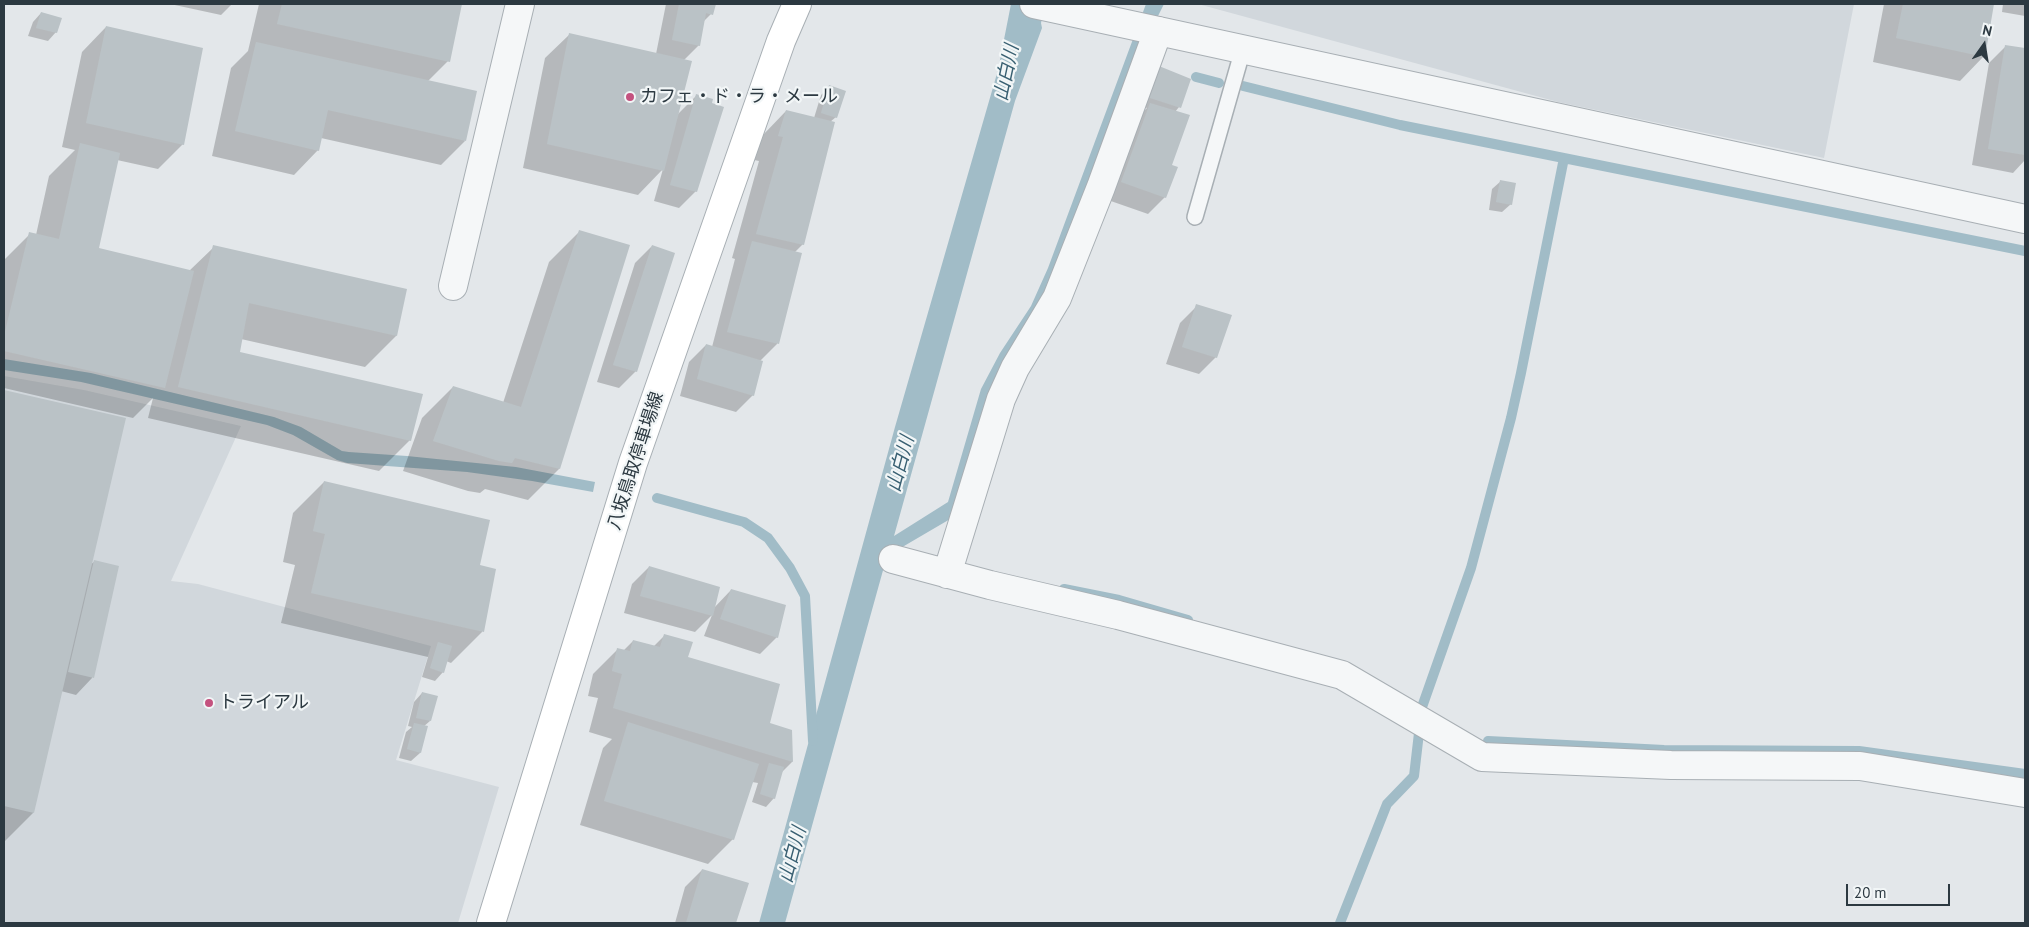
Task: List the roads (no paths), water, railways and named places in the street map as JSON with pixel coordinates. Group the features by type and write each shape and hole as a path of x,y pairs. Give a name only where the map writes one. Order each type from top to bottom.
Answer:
{"main road":[{"name":"八坂鳥取停車場線","path":"491,923 633,463 781,41 797,4"}],"street":[{"path":"453,286 520,4"},
{"path":"1045,6 2025,218"},
{"path":"948,574 1001,399 1015,368 1057,298 1101,187 1158,31"},
{"path":"893,559 1127,617 1342,675 1482,757 1672,766 1860,766 2025,793"}],"lane":[{"path":"1195,217 1243,49"}],"water":[{"name":"山白川","path":"1011,4 1045,4 1041,23 1042,28 1015,101 894,536 948,502 981,389 1000,353 1031,306 1048,268 1146,4 1164,4 1143,46 957,515 887,556 785,923 759,923 895,427 998,70"},
{"path":"4,359 91,373 274,417 301,427 342,451 516,467 595,482 593,492 467,472 347,463 337,460 293,435 267,425 81,382 4,370"}],"waterway":[{"path":"1196,77 1219,83"},
{"path":"1243,86 1400,125 2025,251"},
{"path":"1340,923 1387,804 1414,776 1422,707 1471,568 1511,418 1564,158"},
{"path":"657,498 744,522 768,538 790,568 805,596 813,741"},
{"path":"1064,589 1119,600 1188,620"},
{"path":"1488,741 1664,750 1859,751 2025,774"}],"place":[{"name":"カフェ・ド・ラ・メール","path":"630,97"},
{"name":"トライアル","path":"209,703"}]}
